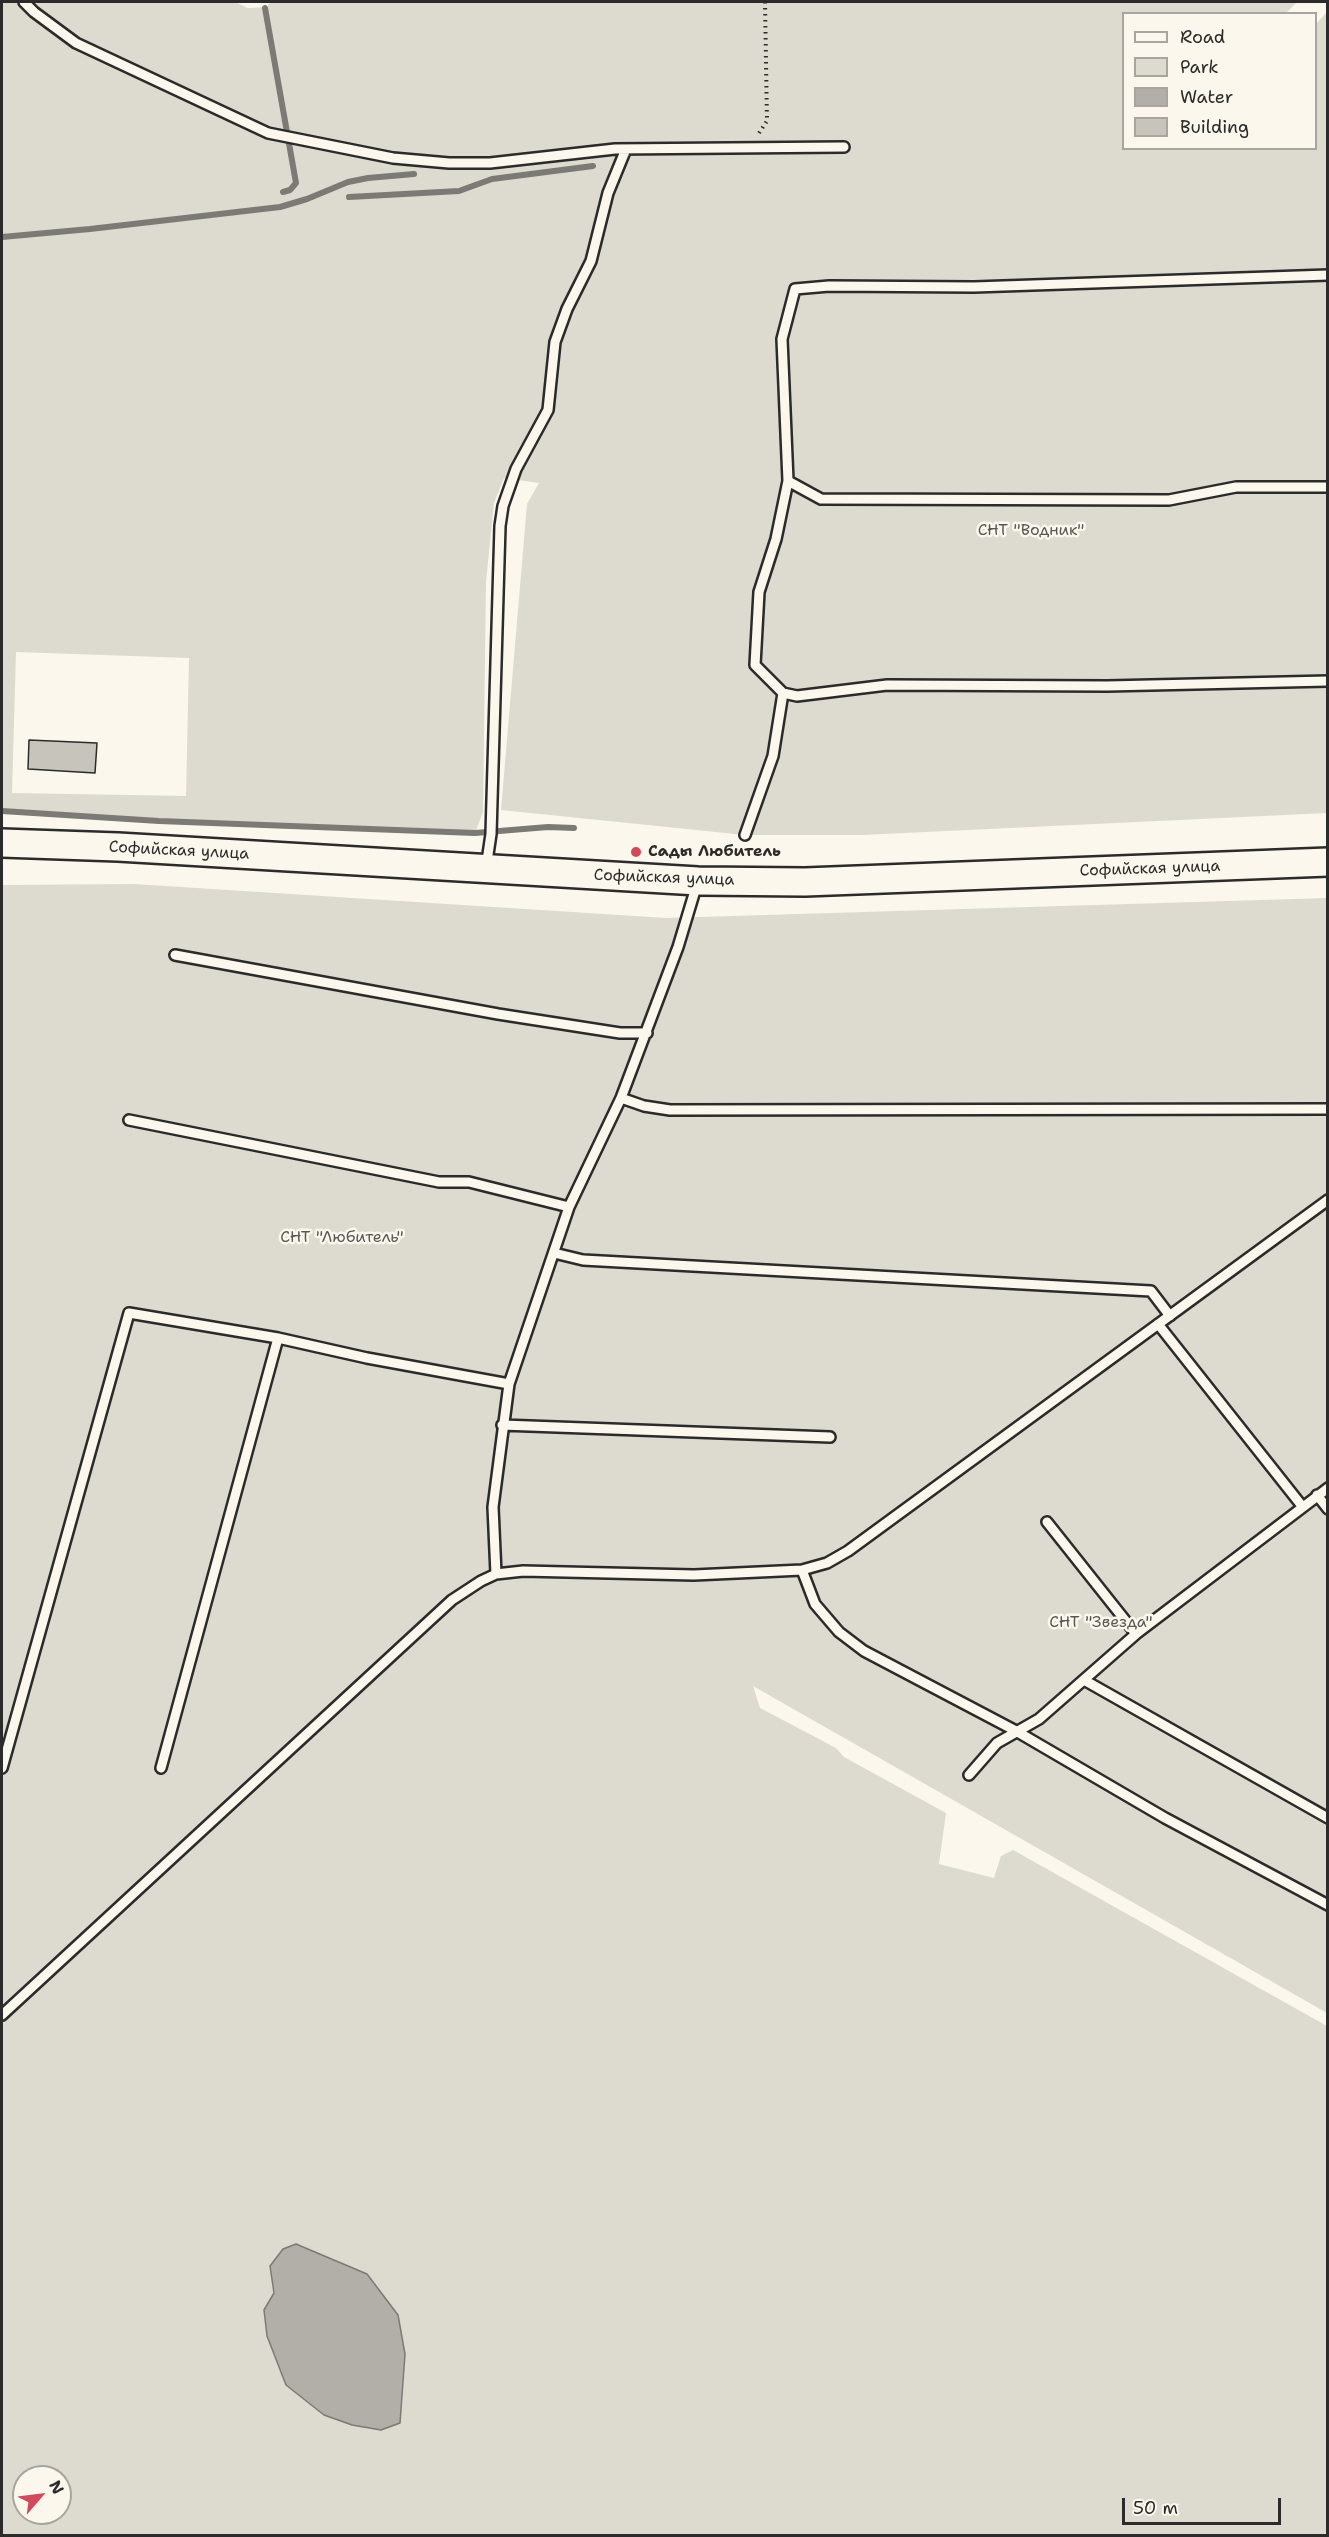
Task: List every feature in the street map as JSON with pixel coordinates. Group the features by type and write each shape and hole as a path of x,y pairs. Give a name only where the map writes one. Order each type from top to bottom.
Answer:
{"main road":[{"name":"Софийская улица","path":"2,843 118,847 698,881 805,882 1328,862"}],"lane":[{"path":"24,2 76,43 268,133 393,158 449,163 490,163 626,149 844,147"},
{"path":"486,869 491,834 502,506 516,469 548,410 555,342 563,318 591,261 608,193 626,149"},
{"path":"1328,275 974,286 829,286 795,289 782,339 788,481 776,538 759,592 755,665 783,693 797,696 886,685 1107,686 1328,681"},
{"path":"788,481 821,499 1169,500 1236,487 1328,487"},
{"path":"746,835 773,756 783,693"},
{"path":"496,1574 493,1507 509,1384 569,1207 621,1098 647,1033 678,947 698,881"},
{"path":"175,955 498,1014 620,1033 647,1033"},
{"path":"621,1098 644,1106 670,1110 1328,1109"},
{"path":"129,1120 439,1182 469,1182 569,1207"},
{"path":"2,2015 452,1600 496,1574 523,1571 694,1575 802,1570 827,1563 848,1551 1328,1200"},
{"path":"554,1253 583,1260 1151,1291 1170,1316"},
{"path":"2,1768 129,1313 278,1338 367,1358 509,1384"},
{"path":"1158,1324 1302,1506"},
{"path":"161,1768 278,1338"},
{"path":"502,1425 830,1437"},
{"path":"969,1775 997,1743 1039,1719 1136,1634 1328,1488"},
{"path":"1317,1495 1328,1509"},
{"path":"1047,1522 1136,1634"},
{"path":"802,1570 815,1605 839,1632 864,1651 1016,1731 1165,1818 1328,1905"},
{"path":"1084,1680 1328,1818"}],"path":[{"path":"752,148 761,128 767,122 765,2"}],"green space":[{"name":"СНТ \"Водник\"","path":"2,2 235,2 248,8 267,7 270,2 1297,2 1287,12 1122,12 1122,150 1317,150 1317,23 1327,12 1327,813 862,835 745,835 501,810 527,504 539,483 504,478 494,503 486,582 483,812 475,833 159,821 2,811","holes":["16,652 189,658 186,796 12,793"]},
{"path":"134,884 666,918 1327,898 1327,2013 753,1686 760,1708 836,1748 844,1757 946,1813 939,1864 994,1878 1001,1856 1013,1850 1327,2026 1327,2535 2,2535 2,885","holes":["274,2293 401,2395 400,2423 381,2430 352,2425 324,2415 286,2385 264,2310"]}],"water":[{"path":"296,2244 367,2274 398,2315 405,2354 400,2423 381,2430 352,2425 324,2415 286,2385 267,2336 264,2310 274,2293 270,2266 283,2249"}],"building":[{"path":"29,740 97,743 95,773 28,769"}],"waterway":[{"path":"265,8 296,183 290,190 283,192"},
{"path":"349,197 459,191 492,179 593,166"},
{"path":"2,237 280,207 307,199 348,182 414,174"},
{"path":"2,811 159,821 475,833 548,827 574,828"}],"place":[{"name":"Сады Любитель","path":"636,852"}],"park label":[{"name":"СНТ \"Любитель\"","path":"342,1238"},
{"name":"СНТ \"Звезда\"","path":"1101,1623"}]}
